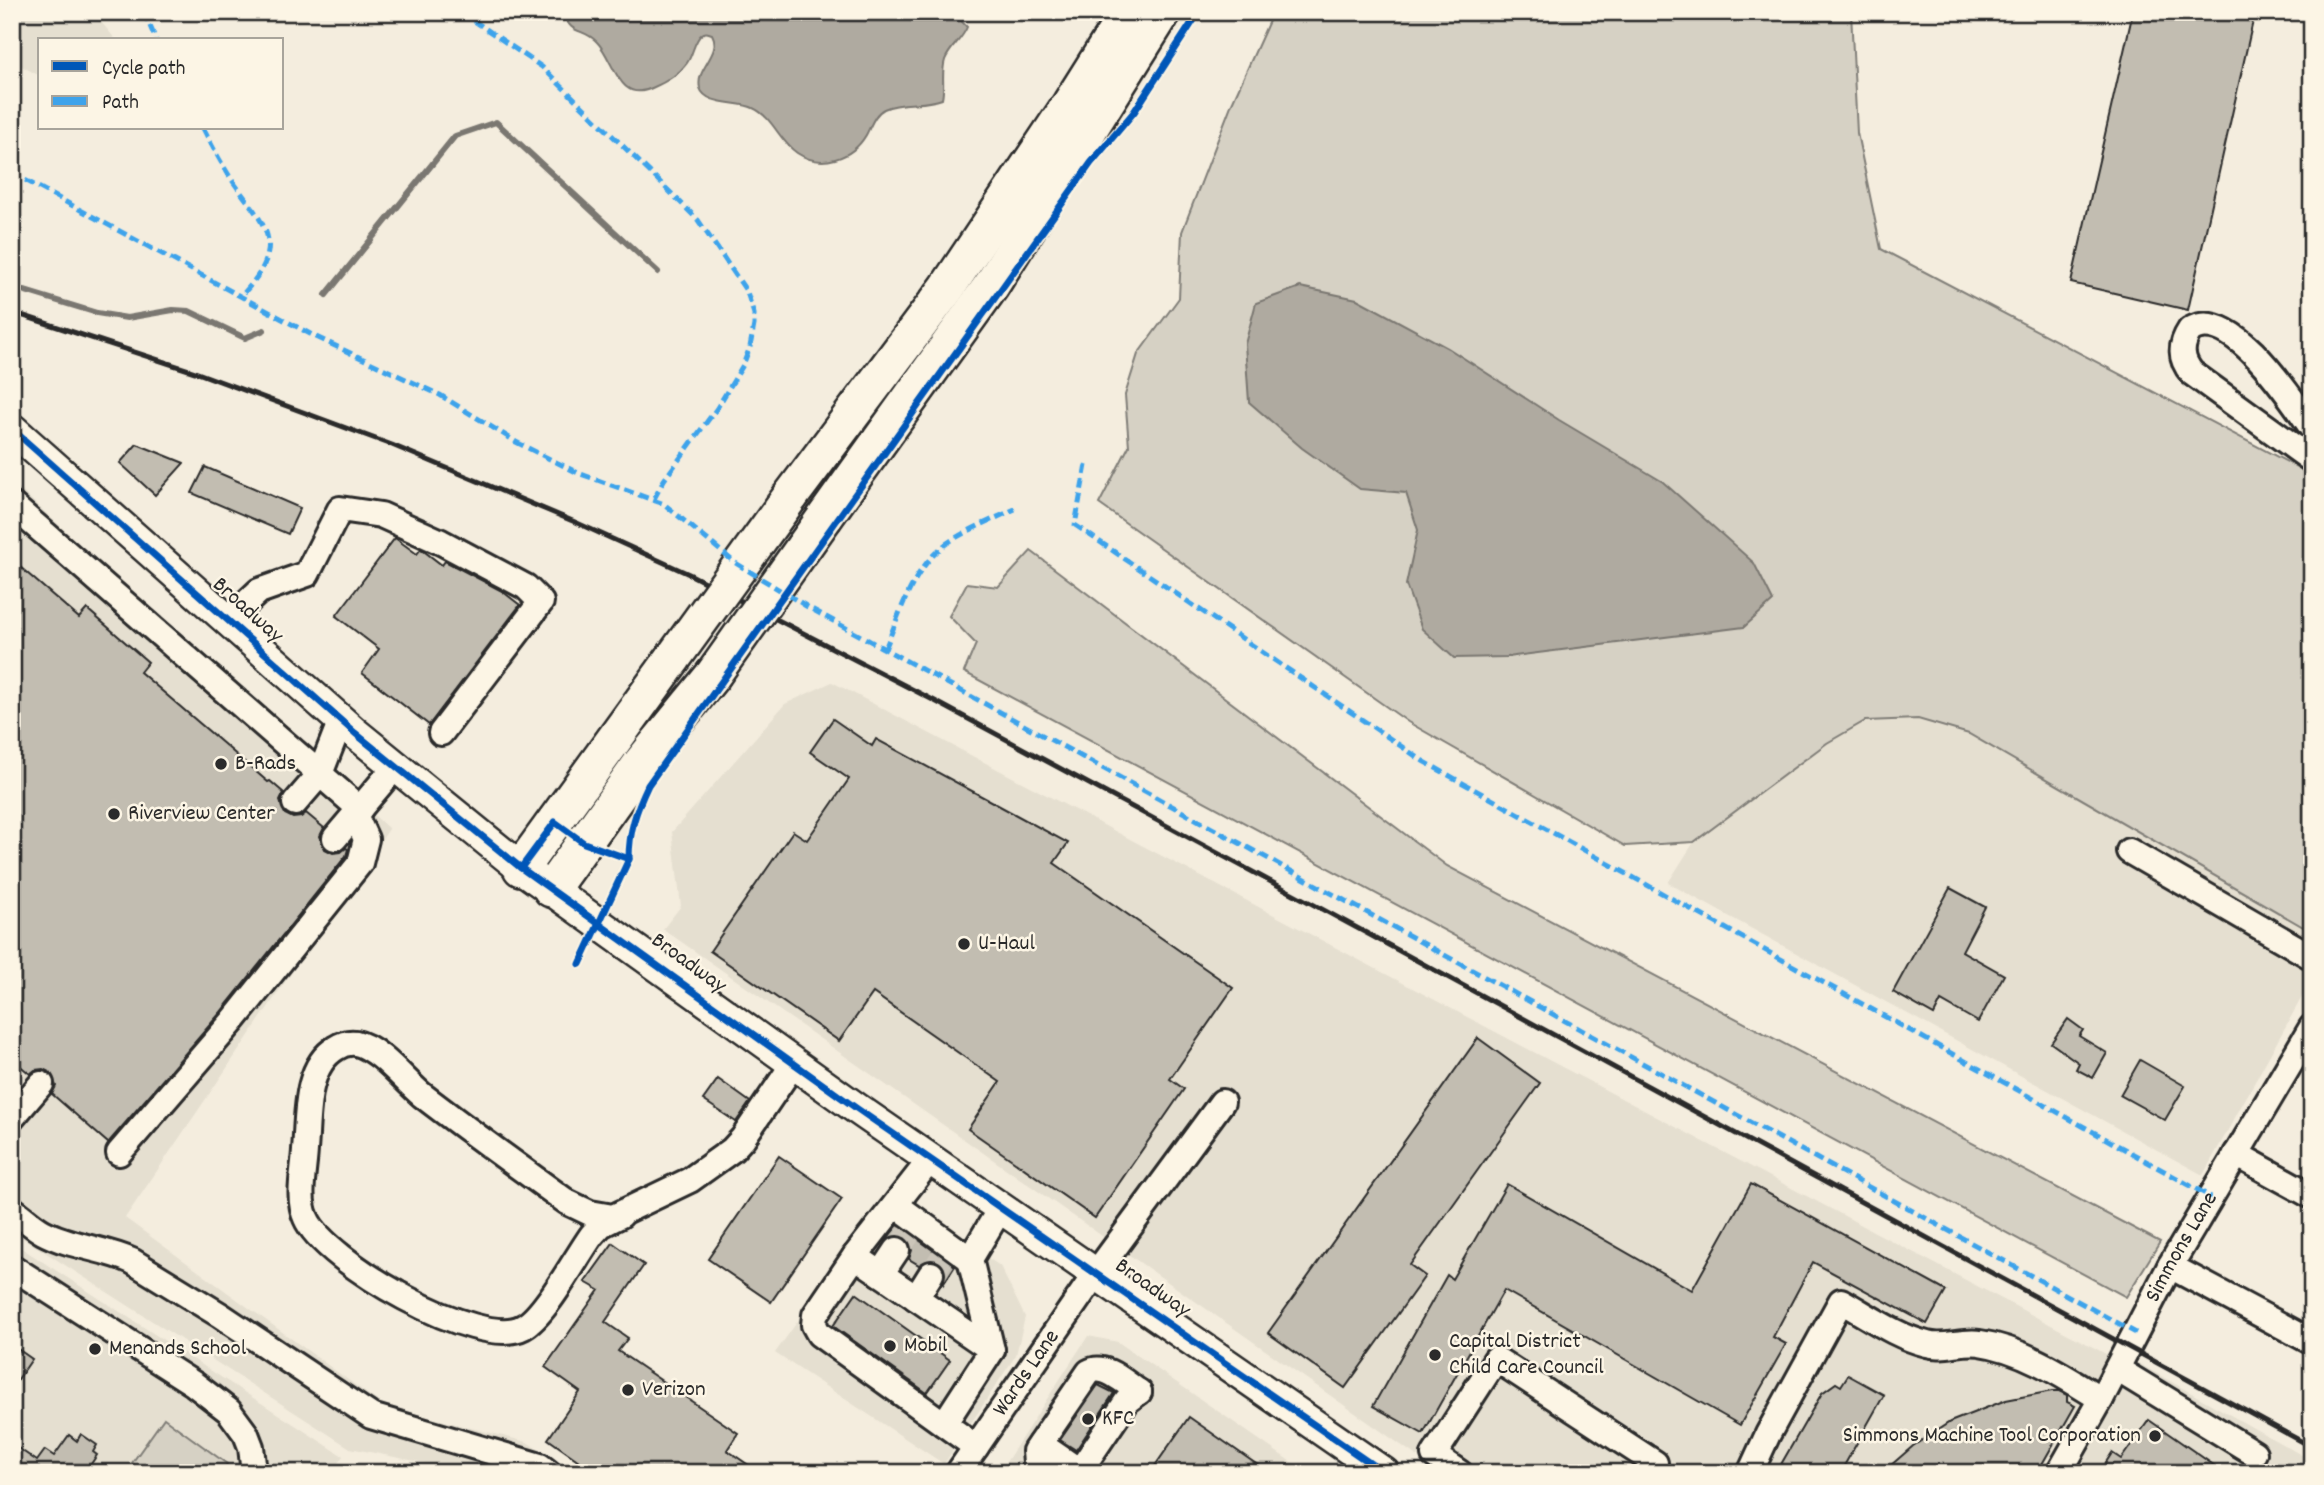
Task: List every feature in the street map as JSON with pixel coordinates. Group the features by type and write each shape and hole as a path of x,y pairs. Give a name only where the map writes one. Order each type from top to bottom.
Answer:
{"highway":[{"path":"521,868 790,497 947,288 1128,12"},
{"path":"551,890 642,762 713,675 991,286 1163,12"}],"main road":[{"name":"Broadway","path":"12,429 341,720 521,868 930,1160 1384,1473"}],"street":[{"path":"2312,428 2252,352 2232,334 2206,324 2190,330 2183,344 2182,355 2184,363 2192,373 2312,460"},
{"path":"12,505 320,774 357,812 366,839 360,863 232,1022 119,1153"},
{"path":"228,620 260,591 307,574 340,509 381,515 490,567 526,587 541,602 441,733"},
{"path":"295,803 320,774 341,720"},
{"path":"335,838 396,766"},
{"path":"2129,851 2312,957"},
{"name":"Simmons Lane","path":"2059,1473 2170,1266 2312,1027"},
{"path":"621,1215 598,1216 568,1202 420,1093 363,1045 350,1042 338,1046 326,1056 317,1071 309,1096 302,1198 304,1215 309,1224 339,1256 399,1294 449,1320 503,1333 525,1326 544,1306 601,1225 621,1215 690,1180 732,1150 794,1063"},
{"path":"12,1118 41,1084"},
{"name":"Wards Lane","path":"958,1473 1096,1273 1222,1102"},
{"path":"2236,1154 2312,1196"},
{"path":"930,1160 855,1256 815,1315 814,1325 819,1334 976,1447"},
{"path":"896,1205 908,1234 949,1258 992,1350"},
{"path":"12,1209 41,1231 132,1261 220,1315 370,1416 540,1466 550,1473"},
{"path":"916,1298 949,1258 1000,1209"},
{"path":"881,1274 908,1234"},
{"path":"855,1256 992,1350"},
{"path":"2170,1266 2312,1342"},
{"path":"12,1267 194,1384 229,1411 246,1434 251,1447 254,1473"},
{"path":"1751,1473 1768,1434 1841,1301 1906,1336 1927,1344 1980,1343 2018,1355 2053,1370 2101,1399"},
{"path":"944,1424 992,1350"},
{"path":"1460,1473 1434,1455 1496,1359 1655,1464 1648,1473"},
{"path":"1049,1473 1035,1460 1034,1453 1091,1370 1103,1369 1139,1392"},
{"path":"2117,1369 2254,1453"},
{"path":"978,1372 1011,1396"},
{"path":"1040,1444 1072,1466 1083,1466 1127,1401 1139,1392"},
{"path":"1090,1473 1138,1404 1139,1392"}],"shaded area":[{"path":"12,12 93,12 114,38 38,38 38,75 12,61"},
{"path":"562,12 953,12 967,27 945,60 942,99 884,109 875,117 866,135 853,150 826,161 806,158 797,153 771,123 753,108 716,100 703,94 700,88 701,74 714,48 712,34 707,32 699,37 687,63 666,81 641,91 631,90 618,77 597,42 574,29"},
{"path":"1273,12 1851,12 1857,133 1881,249 2312,475 2312,932 1969,734 1918,719 1865,721 1827,743 1694,842 1625,846 1408,722 1099,504 1129,446 1125,395 1138,354 1179,298 1182,232 1232,103"},
{"path":"1300,287 1357,299 1448,348 1559,420 1663,482 1754,563 1773,601 1744,627 1507,657 1454,658 1422,629 1406,585 1418,530 1406,493 1360,489 1302,448 1249,402 1245,344 1256,303"},
{"name":"Riverview Center","path":"12,482 389,829 125,1218 384,1406 527,1442 574,1473 474,1473 350,1448 12,1231"},
{"path":"1031,551 1447,866 2160,1242 2126,1297 964,672 976,644 949,616 967,583 998,587"},
{"path":"832,682 2108,1355 2040,1473 1441,1473 663,929 681,906 672,832 785,704"},
{"path":"1918,719 1969,734 2312,932 2312,979 2203,1175 1668,883 1694,842 1826,743 1865,721"},
{"path":"885,1199 905,1203 1000,1266 1025,1317 1016,1355 944,1464 775,1353"},
{"name":"Menands School","path":"12,1242 343,1456 331,1473 12,1473"},
{"path":"1088,1336 1118,1342 1307,1473 999,1473"},
{"name":"Simmons Machine Tool Corporation","path":"2138,1363 2312,1461 2312,1473 2076,1473"},
{"path":"164,1418 227,1464 221,1473 146,1473 132,1463"}],"building":[{"path":"2133,12 2255,12 2188,310 2071,283"},
{"path":"137,444 184,463 155,495 120,463"},
{"path":"205,467 300,508 288,534 192,493"},
{"path":"395,538 417,554 421,549 442,565 445,561 502,591 520,605 429,725 362,673 379,649 336,616"},
{"path":"12,560 79,618 87,609 148,662 140,672 284,793 280,801 285,814 293,818 306,813 324,828 320,836 325,849 333,853 348,849 346,856 221,1012 108,1143 52,1094 56,1086 51,1073 43,1069 30,1074 12,1059"},
{"path":"833,719 872,746 876,739 1068,843 1054,863 1233,988 1170,1079 1184,1089 1095,1218 968,1129 1000,1082 873,993 839,1041 710,951 793,831 807,840 849,779 810,752"},
{"path":"1950,888 1985,907 1962,951 2004,975 1978,1022 1941,1001 1934,1015 1893,992"},
{"path":"2068,1019 2083,1030 2079,1036 2107,1053 2093,1078 2076,1069 2079,1063 2051,1043"},
{"path":"1478,1038 1540,1083 1410,1265 1425,1276 1345,1388 1268,1333"},
{"path":"2140,1060 2185,1086 2165,1120 2120,1095"},
{"path":"718,1079 750,1102 736,1122 703,1100"},
{"path":"779,1156 842,1199 771,1302 708,1259"},
{"path":"1507,1184 1692,1290 1751,1184 1946,1291 1927,1324 1813,1262 1773,1337 1786,1344 1740,1425 1504,1290 1423,1434 1373,1406 1447,1275 1452,1279"},
{"path":"898,1225 955,1266 944,1283 944,1268 939,1262 931,1259 919,1265 909,1259 912,1250 906,1238 897,1235 886,1240"},
{"name":"Verizon","path":"613,1243 644,1265 605,1322 628,1338 618,1351 738,1433 727,1450 760,1473 596,1473 548,1439 580,1392 545,1367 599,1290 585,1282"},
{"name":"Mobil","path":"856,1293 950,1360 927,1393 833,1326"},
{"path":"12,1345 32,1359 12,1388"},
{"path":"1848,1375 1884,1395 1840,1473 1776,1473 1822,1393 1836,1383 1841,1386"},
{"path":"1098,1385 1114,1393 1076,1450 1060,1440"},
{"path":"2052,1391 2067,1395 2067,1402 2075,1406 2037,1473 1882,1473 1913,1446 1950,1422 2006,1400"},
{"path":"1189,1417 1269,1473 1150,1473"},
{"name":"Simmons Machine Tool Corporation","path":"2149,1420 2225,1473 2099,1473 2112,1453 2121,1459"},
{"path":"81,1434 97,1445 93,1452 97,1455 85,1473 12,1473 12,1444 37,1461 45,1450 54,1456 69,1435 77,1441"}],"waterway":[{"path":"326,295 455,136 496,122 658,272"},
{"path":"12,287 97,313 127,318 173,310 189,311 245,338 264,330"}],"tunnel":[{"path":"897,1250 910,1232"},
{"path":"931,1274 944,1255"}],"railway":[{"path":"12,312 195,372 392,445 575,522 689,574 933,700 1370,935 2312,1447"}],"marked path":[{"path":"144,12 155,38"},
{"path":"461,12 542,67 669,191 698,220 747,292 754,314 754,325 743,365 717,408 664,480 654,499"},
{"path":"204,130 267,236 265,263 241,296"},
{"path":"12,173 314,336 440,395 516,442 578,473 664,504 734,562 806,606 2136,1333"},
{"path":"1086,465 1075,525 1423,761 2211,1197"},
{"path":"885,649 910,589 928,561 952,540 1015,509"}],"cycle path":[{"path":"629,859 634,821 648,785 1091,163 1134,112 1199,12"},
{"path":"12,429 355,733 521,868 856,1108 1384,1473"},
{"path":"521,868 555,822 584,843 629,859 580,964"}],"place":[{"name":"B-Rads","path":"221,764"},
{"name":"Riverview Center","path":"114,814"},
{"name":"U-Haul","path":"964,944"},
{"name":"Mobil","path":"890,1346"},
{"name":"Menands School","path":"95,1349"},
{"name":"Capital District Child Care Council","path":"1435,1355"},
{"name":"Verizon","path":"628,1390"},
{"name":"KFC","path":"1088,1419"},
{"name":"Simmons Machine Tool Corporation","path":"2155,1436"}]}
